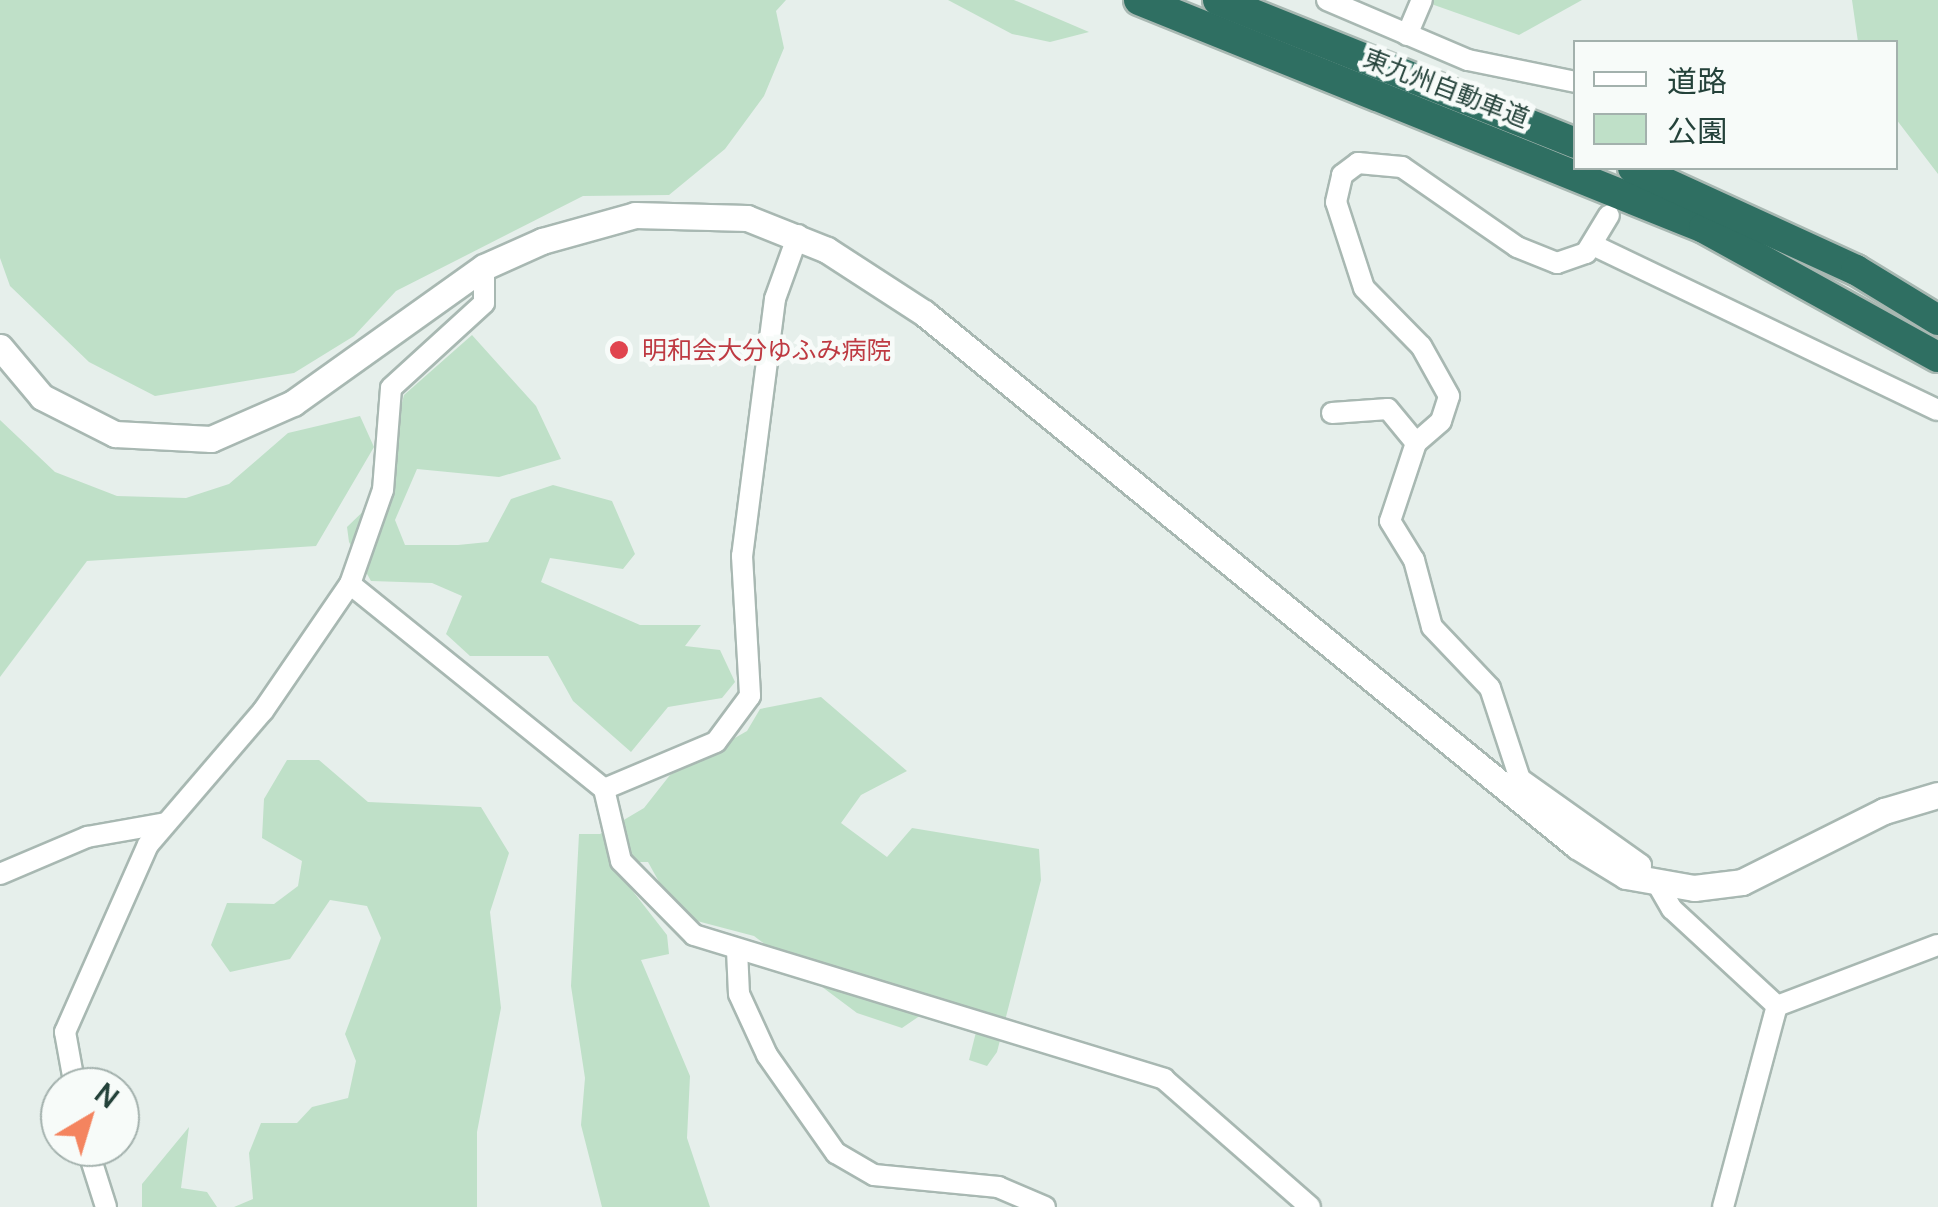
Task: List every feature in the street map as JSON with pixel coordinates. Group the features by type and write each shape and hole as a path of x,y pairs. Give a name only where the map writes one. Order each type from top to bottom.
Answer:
{"highway":[{"name":"東九州自動車道","path":"1140,0 1704,228 1938,357"},
{"name":"東九州自動車道","path":"1218,0 1573,142"},
{"path":"1637,170 1856,270 1938,320"}],"street":[{"path":"1327,0 1407,36 1573,81"},
{"path":"1407,36 1422,0"},
{"path":"1608,215 1593,246 1567,262 1545,260 1402,167 1358,163 1342,175 1336,202 1364,288 1421,346 1449,396 1441,421 1416,442 1390,521 1414,560 1432,627 1490,688 1520,779 1634,859 1672,909 1778,1006"},
{"path":"0,346 42,396 102,429 149,441 211,439 293,403 484,267 636,215 720,214 798,235 924,313 1577,846 1649,882 1742,882 1884,811 1938,796"},
{"path":"604,789 716,742 750,696 742,556 772,317 798,235"},
{"path":"1593,246 1938,410"},
{"path":"71,1067 65,1032 74,1002 166,823 263,711 350,584 382,490 391,388 484,303 484,267"},
{"path":"1332,413 1388,409 1416,442"},
{"path":"350,584 604,789 609,834 644,893 694,935 1138,1066 1192,1101 1310,1207"},
{"path":"0,874 86,837 166,823"},
{"path":"1778,1006 1938,946"},
{"path":"738,950 738,994 767,1055 836,1153 874,1175 998,1188 1045,1207"},
{"path":"1723,1207 1778,1006"},
{"path":"93,1167 106,1207"}],"green space":[{"path":"0,0 786,0 776,11 784,48 764,96 725,149 669,195 583,196 396,291 354,336 294,373 155,396 89,362 10,286 0,258"},
{"path":"948,0 1014,0 1089,32 1050,42 1012,34"},
{"path":"1420,0 1582,0 1519,35"},
{"path":"1852,0 1938,0 1938,174 1898,122 1898,40 1858,40"},
{"path":"472,335 536,406 561,459 499,477 417,469 395,520 405,545 458,545 488,542 511,499 553,485 612,501 635,554 623,569 550,558 541,582 640,625 701,625 685,646 720,650 735,682 722,698 668,707 631,752 573,701 548,656 470,656 446,634 462,596 432,583 371,581 349,542 347,527 377,498 404,395"},
{"path":"360,416 374,447 316,546 87,561 0,677 0,420 55,472 117,496 186,498 229,484 288,433"},
{"path":"821,697 907,771 861,795 841,823 887,857 912,828 1039,849 1041,880 997,1052 987,1066 969,1060 976,1032 921,1015 902,1028 857,1013 754,936 678,916 648,862 610,862 667,935 669,954 641,960 690,1076 687,1138 710,1207 602,1207 581,1125 585,1078 571,986 579,834 600,834 644,808 670,775 747,731 760,709"},
{"path":"287,760 319,760 368,802 481,807 509,853 490,912 501,1008 477,1132 477,1207 234,1207 253,1199 249,1153 261,1123 297,1123 312,1107 348,1098 356,1061 345,1034 381,938 367,906 330,900 290,959 230,972 211,945 227,903 274,904 298,886 302,861 262,838 264,799"},
{"path":"189,1127 181,1188 207,1192 217,1207 142,1207 142,1184"}],"place":[{"name":"明和会大分ゆふみ病院","path":"619,350"}]}
